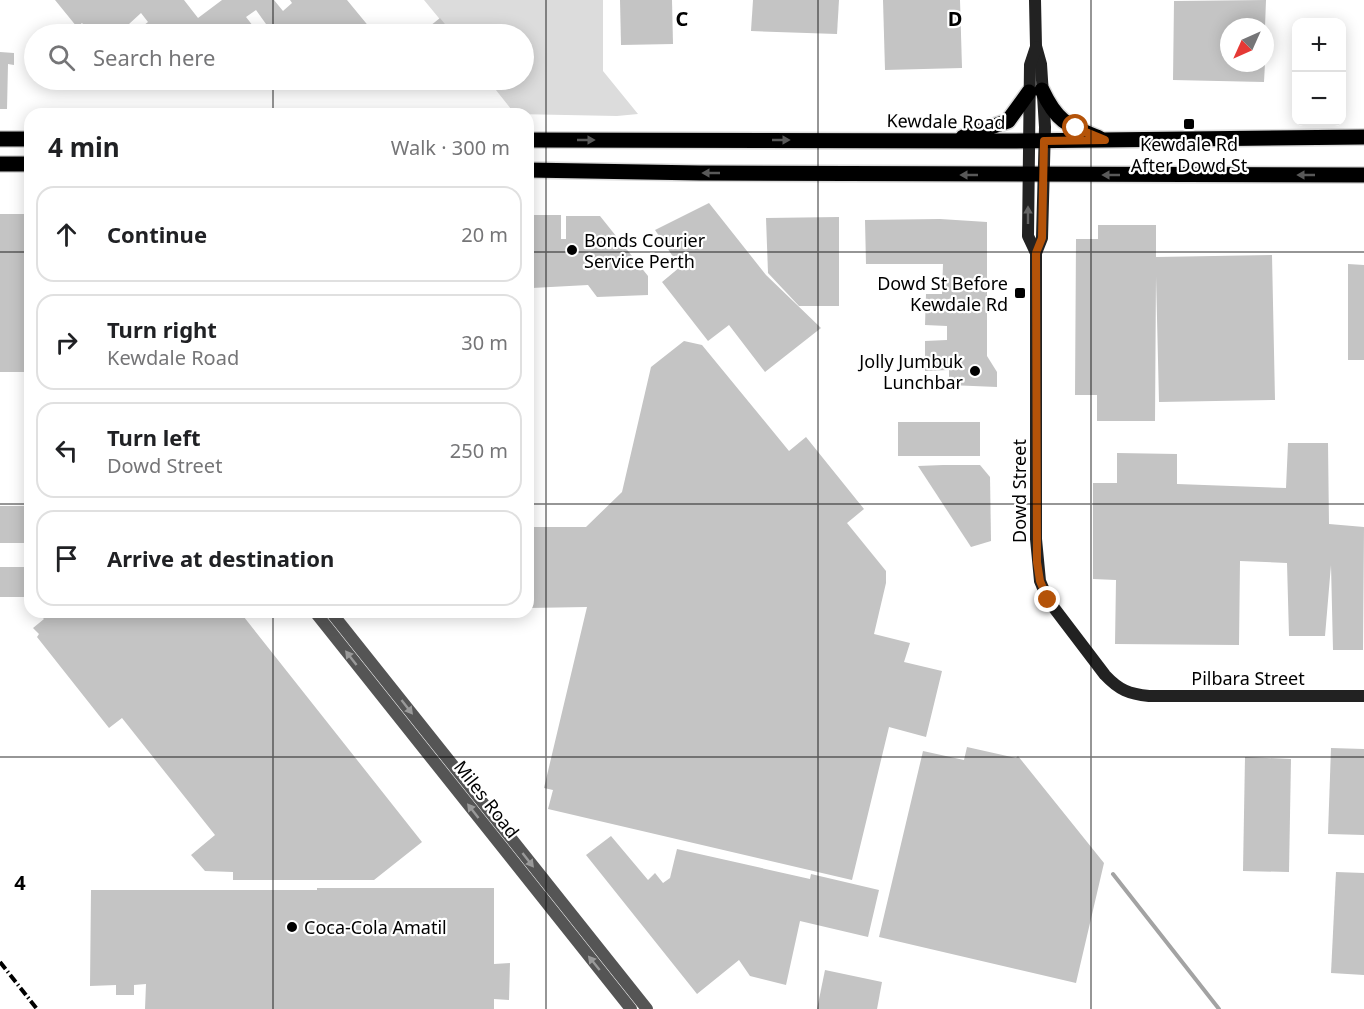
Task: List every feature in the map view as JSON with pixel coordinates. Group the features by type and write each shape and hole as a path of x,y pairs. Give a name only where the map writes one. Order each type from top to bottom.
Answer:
{"main road":[{"name":"Dowd Street","path":"1035,0 1036,46 1041,64 1035,91 1045,127 1037,141 1028,174 1028,237 1036,253"},
{"path":"954,140 1008,121 1035,91 1064,122 1105,140"},
{"path":"0,139 24,139"},
{"name":"Kewdale Road","path":"534,140 1362,142"},
{"name":"Dowd Street","path":"1037,141 1044,175 1042,238 1036,253 1036,539 1040,581 1048,600 1092,659 1115,686 1131,694"},
{"path":"0,164 24,164"},
{"path":"534,170 1044,175 1364,175"},
{"name":"Pilbara Street","path":"1131,694 1149,696 1364,696"}],"street":[{"name":"Miles Road","path":"320,618 631,1009"},
{"name":"Miles Road","path":"336,618 647,1009"}],"shaded area":[{"path":"424,0 603,0 603,71 638,114 617,116 534,114 534,108 510,108 496,90 534,90 534,24 444,24"}],"building":[{"path":"55,0 184,0 198,18 222,0 274,0 283,11 292,3 290,0 347,0 367,24 266,24 256,10 246,17 252,24 145,24 148,22 141,13 129,24 75,24"},
{"path":"620,0 672,0 673,44 621,45"},
{"path":"753,0 839,0 837,34 751,31"},
{"path":"883,0 960,0 962,68 885,70"},
{"path":"1266,0 1265,18 1220,18 1220,72 1265,72 1264,82 1173,80 1174,1"},
{"path":"440,18 445,24 432,24"},
{"path":"0,52 14,53 14,65 8,64 7,109 0,109"},
{"path":"709,203 766,275 821,328 765,372 729,325 708,341 662,282 680,267 655,230"},
{"path":"0,214 24,214 24,372 0,372"},
{"path":"534,215 561,215 561,239 566,239 566,216 600,216 648,276 648,295 597,297 588,285 534,288"},
{"path":"839,217 839,306 799,306 768,273 766,218"},
{"path":"940,219 987,222 987,356 997,372 997,387 949,385 949,370 925,371 925,341 947,340 947,326 925,325 926,294 942,294 943,264 866,264 865,220"},
{"path":"1098,225 1156,225 1156,257 1272,255 1275,400 1159,402 1156,276 1155,421 1097,421 1097,395 1075,395 1076,239 1098,239"},
{"path":"1348,264 1364,265 1364,360 1348,360"},
{"path":"684,341 702,345 789,451 806,437 864,509 847,523 886,571 886,583 874,634 910,643 904,662 942,671 926,737 889,727 852,880 548,809 553,790 544,788 587,607 534,608 534,527 586,527 622,492 651,367"},
{"path":"898,422 980,422 980,456 898,456"},
{"path":"1288,443 1328,443 1329,524 1364,527 1363,650 1333,650 1331,565 1325,636 1289,636 1287,563 1240,561 1239,645 1115,644 1116,580 1093,579 1093,483 1117,483 1117,453 1177,454 1177,484 1286,488"},
{"path":"980,465 990,477 991,541 971,547 918,466"},
{"path":"0,506 24,506 24,543 0,543"},
{"path":"0,567 24,567 24,597 0,597"},
{"path":"245,618 422,842 374,880 233,880 233,872 205,871 191,855 215,835 122,718 109,728 37,637 39,634 33,628 44,619"},
{"path":"967,747 1016,758 1018,756 1104,863 1076,983 879,937 923,751 964,760"},
{"path":"1331,748 1364,749 1364,835 1328,834"},
{"path":"1245,757 1291,759 1289,872 1243,871"},
{"path":"611,836 648,880 655,873 663,883 670,878 677,849 810,879 811,874 879,890 868,937 800,921 786,985 750,976 739,960 697,994 586,855"},
{"path":"1336,872 1364,873 1364,975 1331,973"},
{"name":"Coca-Cola Amatil","path":"317,888 494,888 494,964 510,963 509,1000 494,999 494,1009 145,1009 146,984 134,985 134,995 116,995 116,985 90,986 91,890 317,890"},
{"path":"825,970 882,982 877,1009 817,1009"}],"waterway":[{"path":"1113,874 1219,1009"}],"railway":[{"path":"0,962 37,1009"}],"place":[{"name":"Kewdale Rd After Dowd St","path":"1189,124"},
{"name":"Bonds Courier Service Perth","path":"572,250"},
{"name":"Dowd St Before Kewdale Rd","path":"1020,293"},
{"name":"Jolly Jumbuk Lunchbar","path":"975,371"},
{"name":"Coca-Cola Amatil","path":"292,927"}],"route":[{"path":"1048,600 1040,581 1036,539 1036,253 1042,238 1044,141 1105,140 1076,128"}]}
